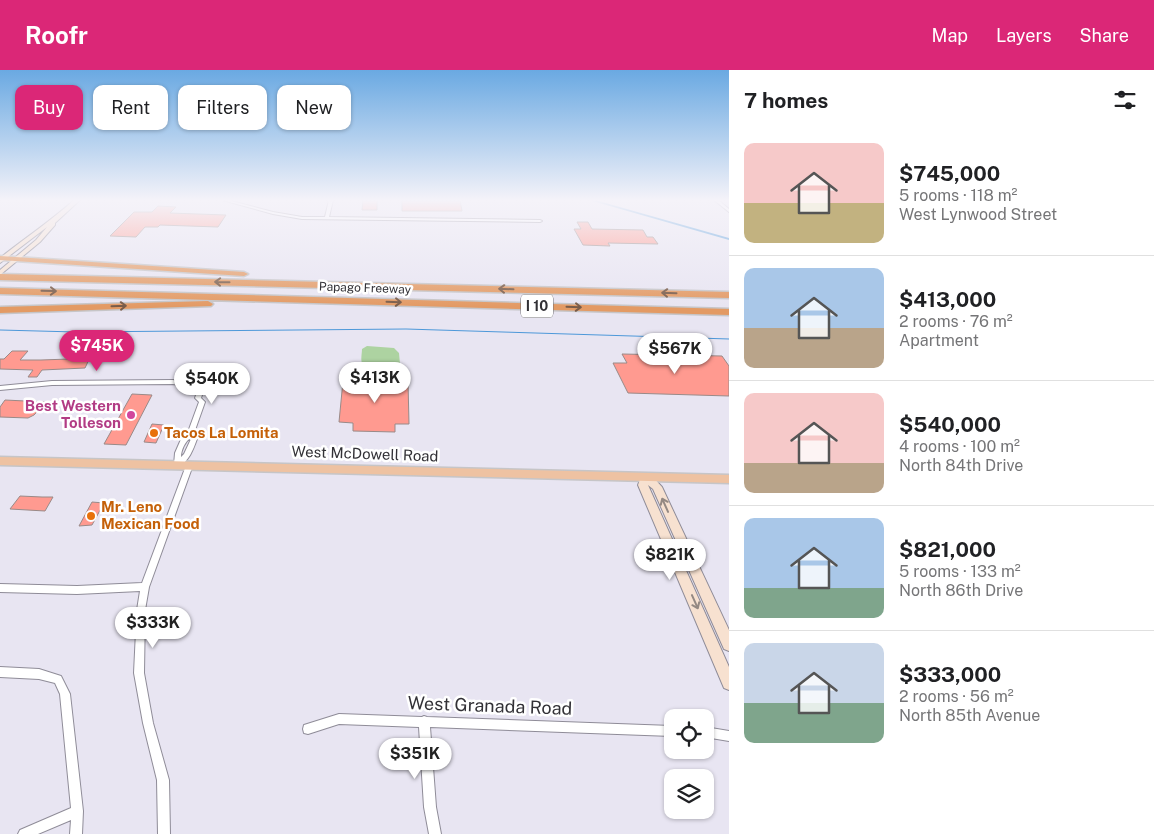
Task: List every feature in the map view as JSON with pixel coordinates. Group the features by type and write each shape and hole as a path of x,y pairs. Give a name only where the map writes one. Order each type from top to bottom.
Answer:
{"highway":[{"path":"3,261 17,259 310,278 341,285"},
{"name":"Papago Freeway","path":"0,277 729,295"},
{"name":"Papago Freeway","path":"0,291 729,312"},
{"path":"0,310 317,303 346,300"}],"main road":[{"path":"0,273 3,261 32,236"},
{"path":"17,259 43,236"},
{"name":"West McDowell Road","path":"0,461 729,479"},
{"path":"729,645 658,487 646,477 643,485 729,683"}],"street":[{"path":"0,388 52,383 154,381 182,383 190,386 199,395 198,398 202,402 191,433 194,440 187,455 145,588 141,610 139,673 148,723 163,780 164,834"},
{"path":"0,588 76,590 145,588"},
{"path":"0,672 39,674 58,679 65,694 77,811 76,834"},
{"name":"West Granada Road","path":"308,729 338,719 664,731"},
{"path":"424,721 430,807 435,834"},
{"path":"714,734 729,736"},
{"path":"24,834 77,811"}],"green space":[{"path":"367,346 394,348 399,353 400,364 392,370 382,373 366,369 362,362 362,349"}],"building":[{"path":"110,236 137,236 136,237"},
{"path":"578,236 646,236 653,237 658,244 608,243 610,246 583,245"},
{"path":"94,349 85,368 42,370 37,377 28,377 33,370 0,369 0,359 4,359 12,351 28,351 20,360 41,360 69,359 74,350"},
{"path":"622,354 722,356 729,366 729,396 628,393 613,363 627,363"},
{"path":"354,377 390,378 390,382 408,382 409,424 395,424 395,432 353,431 353,423 339,422 343,381 354,381"},
{"name":"Best Western Tolleson","path":"132,394 152,395 126,445 104,444"},
{"path":"5,400 46,402 34,415 28,418 0,417 0,407"},
{"name":"Tacos La Lomita","path":"152,424 164,425 156,443 144,442"},
{"path":"20,496 53,497 45,511 10,509"},
{"name":"Mr. Leno Mexican Food","path":"92,502 104,503 92,525 79,526"}],"waterway":[{"path":"717,236 729,239"},
{"path":"0,330 76,332 406,329 729,339"}],"place":[{"name":"Best Western Tolleson","path":"131,415"},
{"name":"Tacos La Lomita","path":"154,433"},
{"name":"Mr. Leno Mexican Food","path":"91,516"}]}
